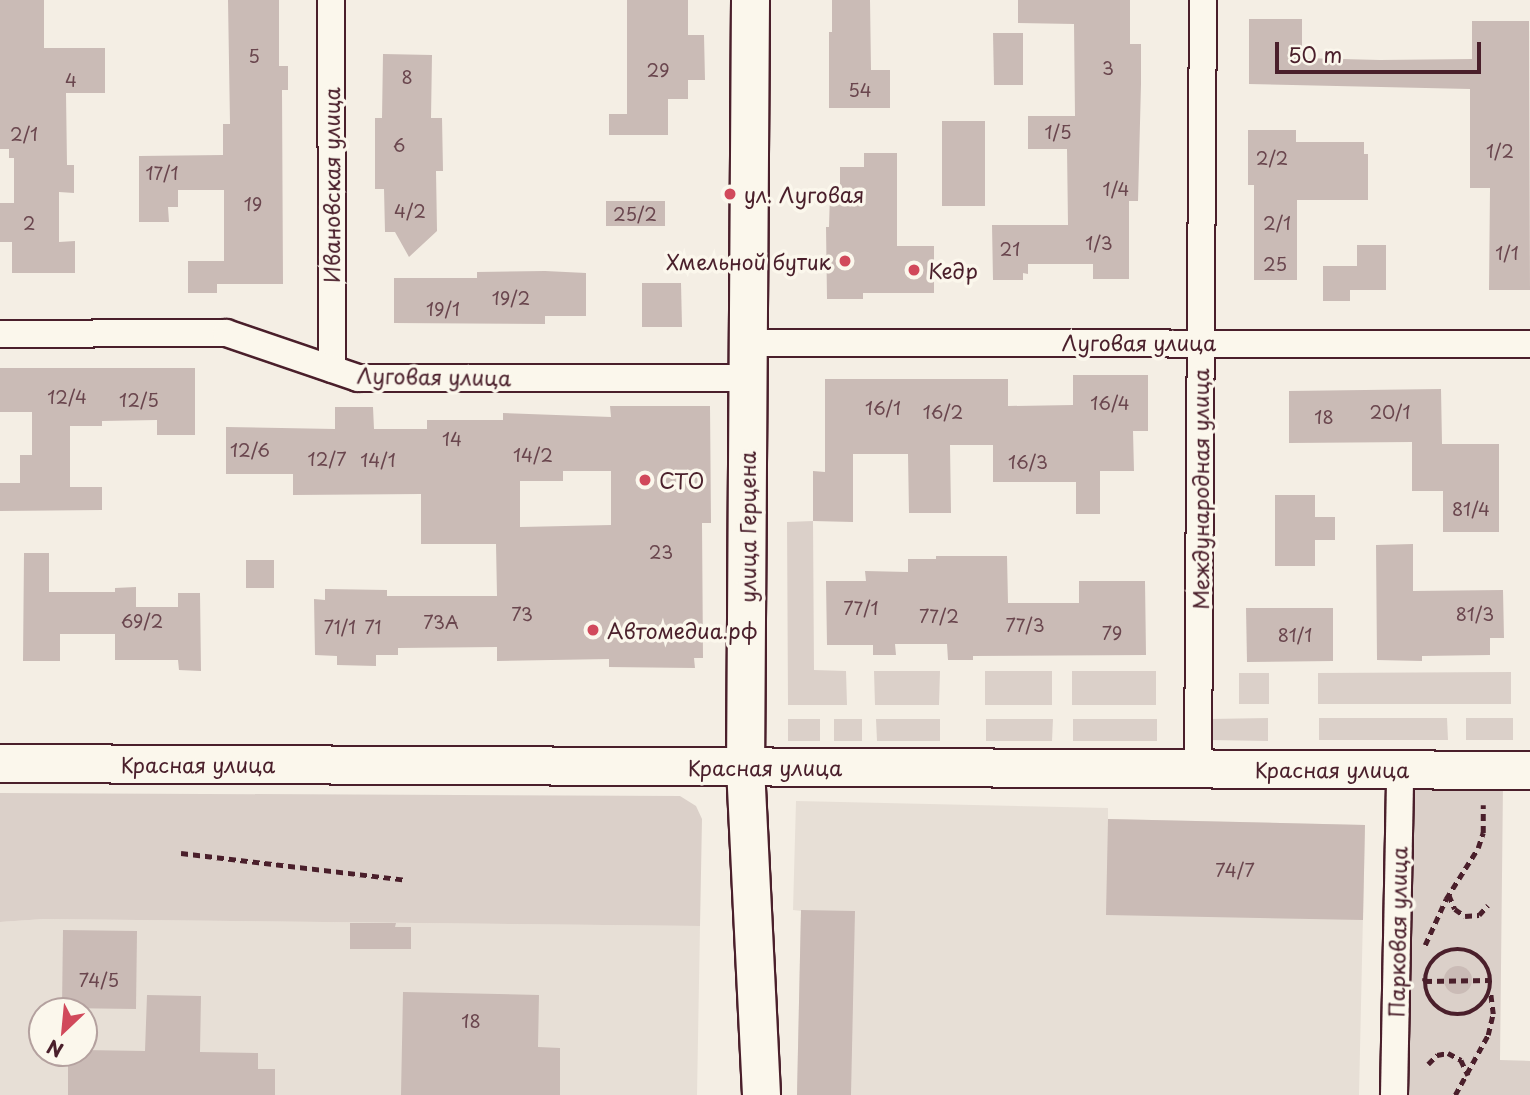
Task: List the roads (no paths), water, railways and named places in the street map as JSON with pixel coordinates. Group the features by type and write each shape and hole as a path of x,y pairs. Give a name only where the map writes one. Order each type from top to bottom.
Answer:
{"street":[{"name":"Ивановская улица","path":"331,0 332,369"},
{"name":"улица Герцена","path":"750,0 745,767 761,1095"},
{"name":"Международная улица","path":"1198,769 1203,0"},
{"name":"Луговая улица","path":"0,334 226,333 358,378 1201,342 1530,344"},
{"name":"Красная улица","path":"0,763 1530,770"},
{"name":"Парковая улица","path":"1394,1095 1400,770"}],"place":[{"name":"ул. Луговая","path":"730,194"},
{"name":"Хмельной бутик","path":"845,261"},
{"name":"Кедр","path":"914,270"},
{"name":"СТО","path":"645,480"},
{"name":"Автомедиа.рф","path":"593,630"}]}
